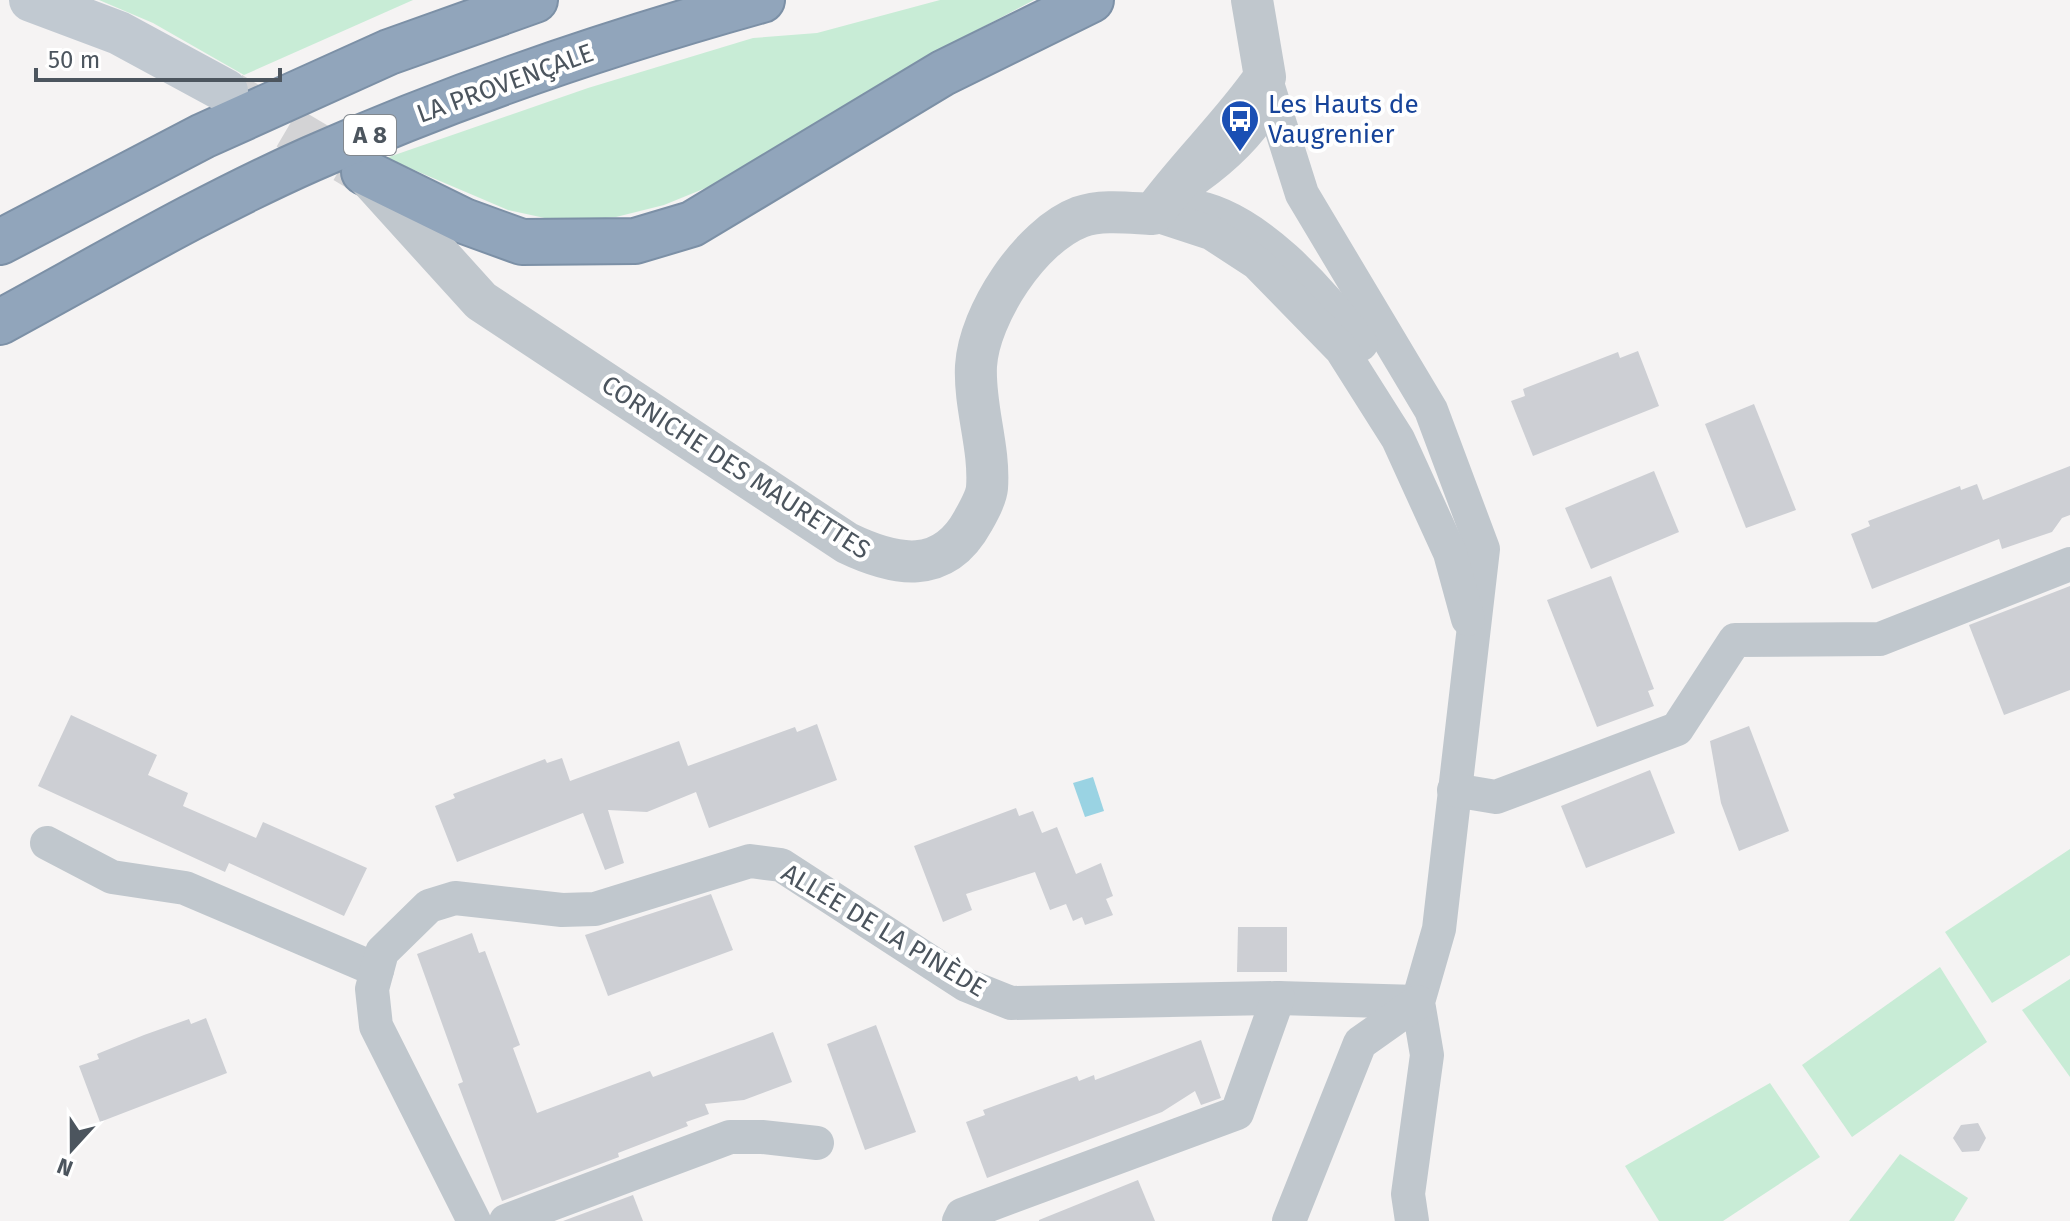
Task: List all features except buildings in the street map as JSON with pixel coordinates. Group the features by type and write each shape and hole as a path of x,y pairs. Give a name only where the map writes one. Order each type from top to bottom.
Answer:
{"highway":[{"path":"0,242 203,136 389,52 535,0"},
{"name":"LA PROVENÇALE","path":"0,322 310,159 504,80 643,33 762,0"},
{"path":"364,172 464,221 522,242 635,241 692,224 943,73 1091,0"}],"main road":[{"path":"31,0 119,33 226,91"}],"street":[{"path":"1252,4 1270,93 1292,121 1351,277 1431,410 1483,549 1439,929 1418,1002 1427,1055 1408,1194 1412,1221"},
{"path":"1270,93 1240,113 1182,174 1153,214 1211,233 1257,263 1331,338 1398,439 1450,553 1473,639"},
{"name":"CORNICHE DES MAURETTES","path":"364,172 481,301 847,543 884,561 919,561 944,554 963,539 976,517 987,490 977,405 980,336 1026,260 1050,234 1081,217 1118,212 1153,214"},
{"path":"1454,790 1496,797 1677,729 1735,640 1880,639 2070,564"},
{"path":"47,843 112,877 185,888 377,970"},
{"name":"ALLÉE DE LA PINÈDE","path":"474,1221 376,1026 372,989 382,952 429,906 455,898 562,910 595,909 750,861 781,865 966,985 1011,1003 1278,998 1418,1002"},
{"path":"959,1221 962,1215 1237,1113 1278,998"},
{"path":"1289,1221 1360,1043 1418,1002"},
{"path":"506,1221 730,1137 817,1143"}],"green space":[{"path":"99,0 413,0 244,75 153,23"},
{"path":"940,0 1034,0 962,38 713,185 664,205 616,217 563,222 508,210 386,158 588,88 753,38 817,33"},
{"path":"2070,849 2070,955 1992,1003 1945,932"},
{"path":"1940,967 1987,1042 1852,1137 1802,1065"},
{"path":"2070,979 2070,1077 2022,1010"},
{"path":"1770,1083 1820,1157 1723,1221 1659,1221 1625,1166"},
{"path":"1900,1154 1968,1198 1954,1221 1849,1221"}],"water":[{"path":"1093,777 1104,811 1085,817 1073,783"}],"tunnel":[{"path":"231,94 358,169"}],"place":[{"name":"Les Hauts de Vaugrenier","path":"1240,153"}]}
